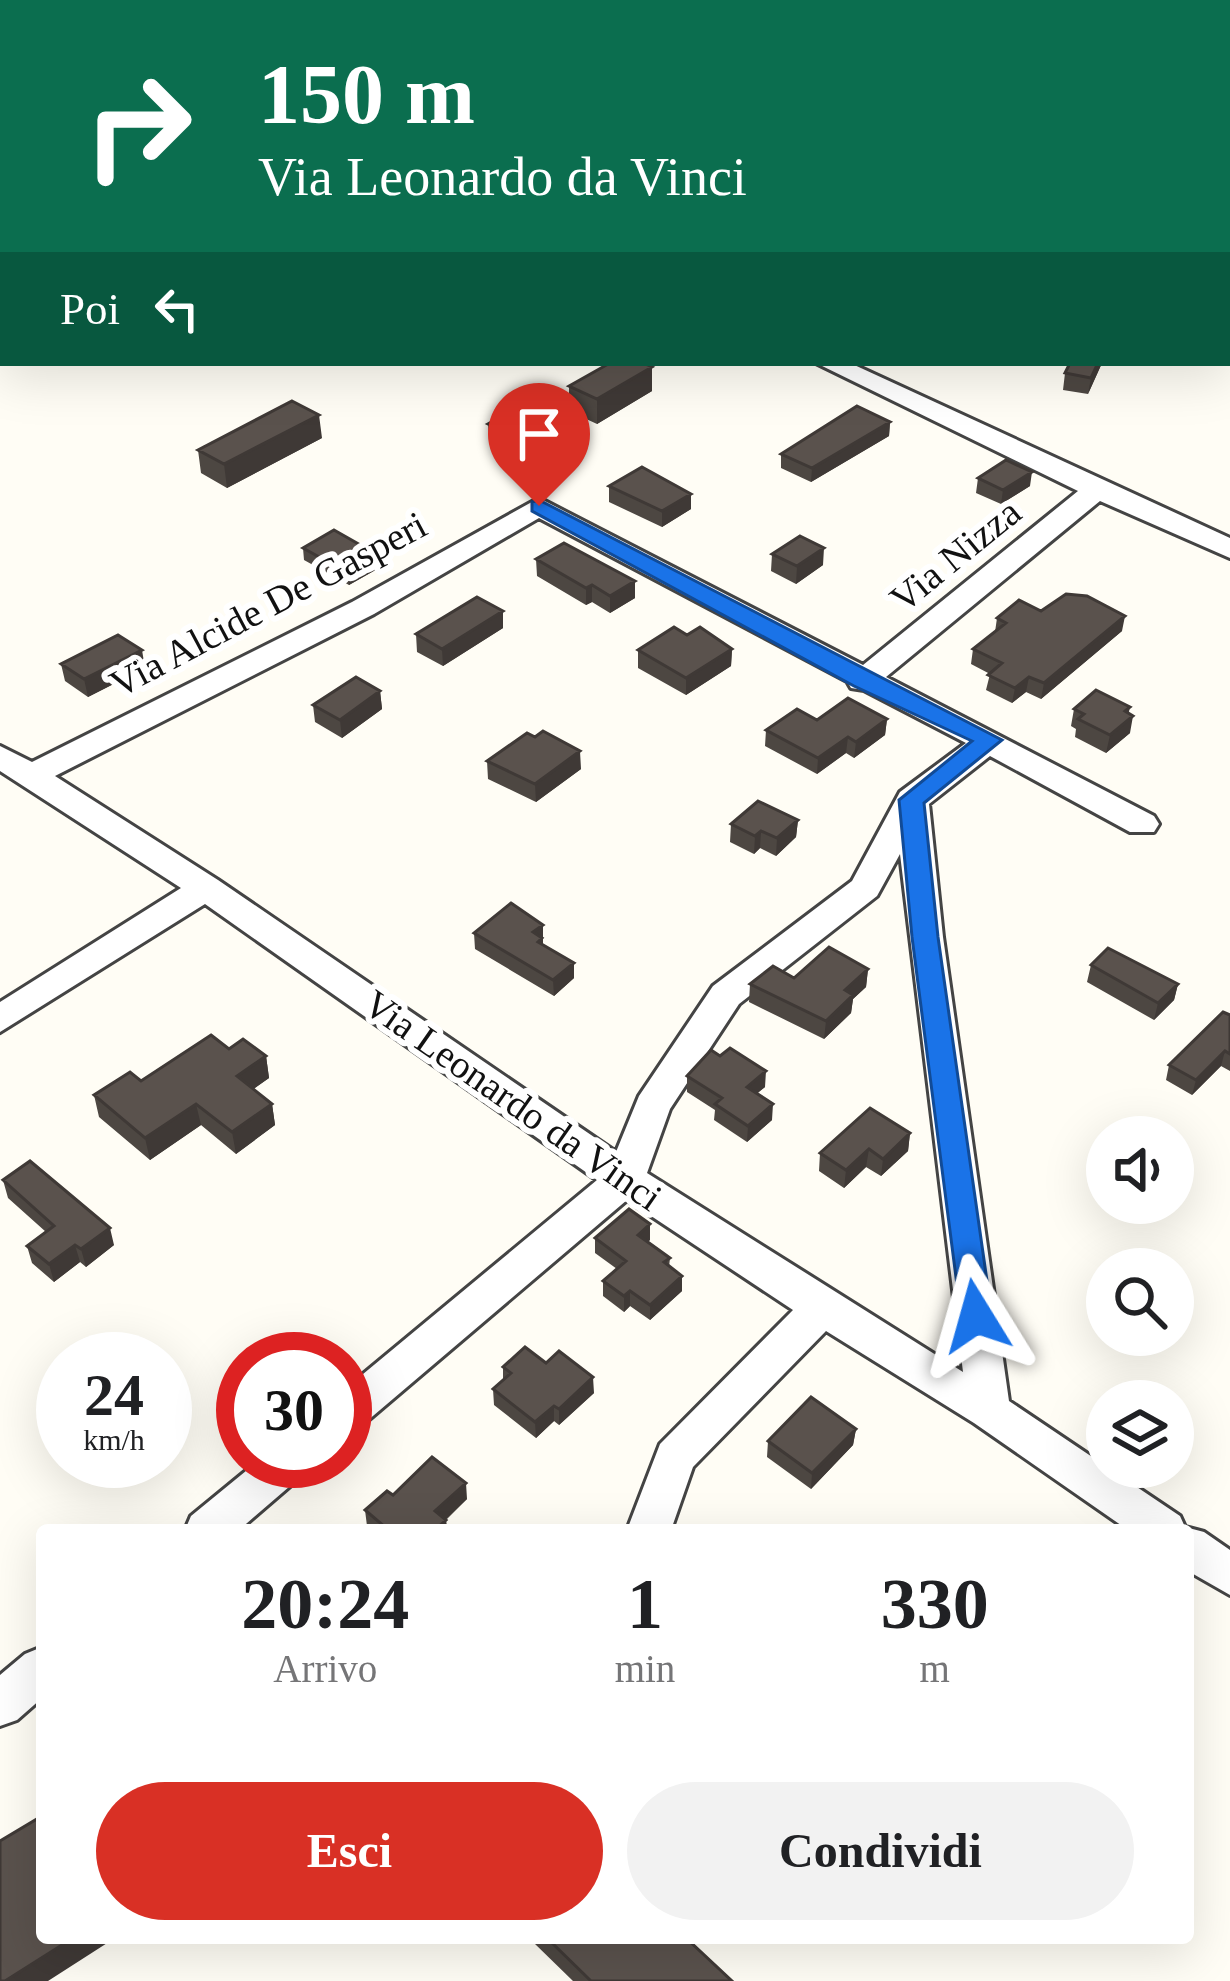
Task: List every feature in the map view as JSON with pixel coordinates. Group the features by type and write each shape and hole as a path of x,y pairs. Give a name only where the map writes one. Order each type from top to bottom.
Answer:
{"street":[{"name":"Via Nizza","path":"835,366 1230,549"},
{"name":"Via Nizza","path":"862,681 1097,490"},
{"name":"Via Alcide De Gasperi","path":"14,766 363,608 539,506 862,681"},
{"path":"862,681 989,740 1142,824"},
{"path":"372,1391 625,1179 652,1106 726,995 865,888 912,800 989,740"},
{"name":"Via Leonardo da Vinci","path":"14,766 206,888 625,1179 989,1410 1155,1524"},
{"path":"912,800 925,937 989,1410"},
{"path":"0,1018 206,888"},
{"path":"651,1524 675,1457 822,1308"},
{"path":"214,1524 258,1488"},
{"path":"1194,1550 1230,1575"},
{"path":"0,1704 36,1674"}],"building":[{"path":"605,366 652,367 597,399 569,386"},
{"path":"1068,366 1097,366 1091,378 1065,373"},
{"path":"292,401 319,415 224,464 198,450"},
{"path":"526,403 561,420 522,441 488,424"},
{"path":"857,406 890,422 812,468 781,454"},
{"path":"1006,460 1032,472 1003,490 978,478"},
{"path":"642,467 691,494 662,511 609,486"},
{"path":"334,530 378,555 348,573 303,548"},
{"path":"800,536 824,548 797,566 772,554"},
{"path":"564,543 635,581 610,596 536,559"},
{"path":"1066,594 1087,596 1125,616 1044,683 1029,677 1015,688 988,675 1002,663 973,649 1006,623 997,618 1019,600 1041,611"},
{"path":"477,597 503,611 442,649 416,634"},
{"path":"674,627 687,635 700,627 732,649 686,678 638,650"},
{"path":"118,635 142,650 84,679 61,664"},
{"path":"356,677 380,691 340,720 313,705"},
{"path":"1096,690 1130,707 1125,711 1133,716 1110,735 1078,719 1084,714 1074,709"},
{"path":"848,698 887,719 856,742 848,737 818,758 766,730 797,709 817,720"},
{"path":"543,731 580,751 535,784 487,761 527,733 535,737"},
{"path":"758,801 798,820 777,838 761,831 755,836 731,824"},
{"path":"511,903 543,925 533,932 542,938 538,942 574,963 553,980 474,933"},
{"path":"829,947 868,969 845,990 853,995 826,1021 750,984 773,966 794,978"},
{"path":"1108,948 1178,984 1158,1003 1091,965"},
{"path":"1223,1012 1230,1015 1230,1054 1225,1051 1196,1080 1169,1065"},
{"path":"211,1035 229,1049 243,1039 266,1056 237,1076 272,1104 232,1132 196,1104 145,1138 94,1095 130,1072 141,1081"},
{"path":"730,1048 766,1071 747,1087 773,1104 748,1126 715,1104 722,1098 687,1076 711,1050 720,1056"},
{"path":"870,1108 910,1133 883,1159 869,1149 846,1170 820,1153"},
{"path":"30,1161 110,1228 49,1264 27,1246 54,1226 3,1180"},
{"path":"629,1209 650,1224 638,1235 670,1258 664,1262 682,1276 650,1305 630,1291 624,1296 603,1281 626,1261 595,1238"},
{"path":"525,1347 546,1363 559,1351 593,1377 559,1409 554,1406 535,1422 493,1389 511,1373 503,1367"},
{"path":"811,1397 856,1429 812,1473 768,1441"},
{"path":"432,1457 466,1483 435,1511 446,1520 442,1524 381,1524 365,1510 387,1491 393,1495"},
{"path":"36,1820 36,1944 64,1944 5,1981 0,1981 0,1841"},
{"path":"553,1944 692,1944 732,1981 591,1981"}],"route":[{"path":"539,506 862,681 989,740 912,800 925,937 976,1316"}]}
